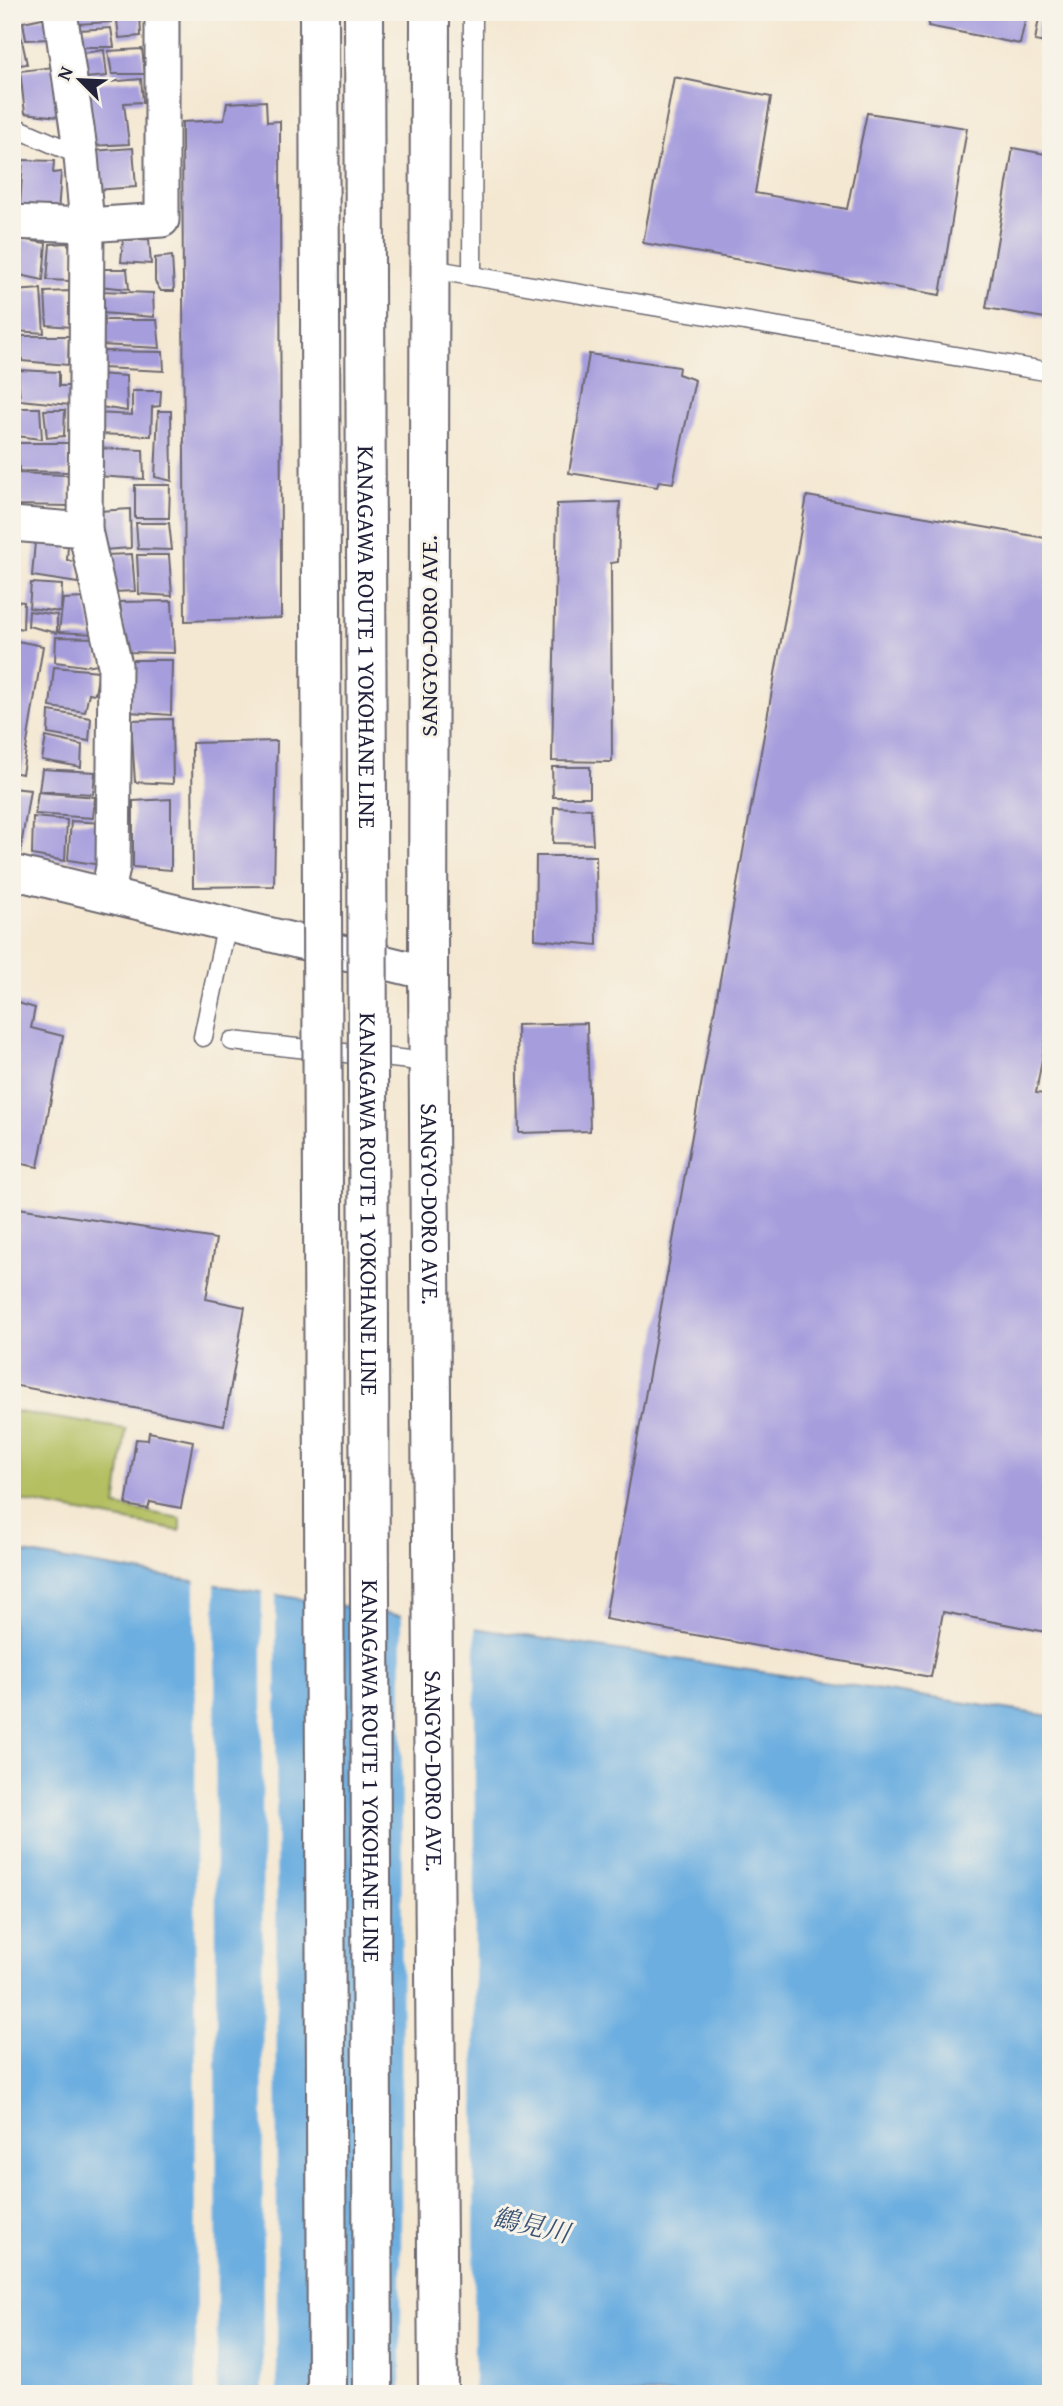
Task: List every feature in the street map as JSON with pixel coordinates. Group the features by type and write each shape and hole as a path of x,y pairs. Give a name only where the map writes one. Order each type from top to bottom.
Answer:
{"main road":[{"name":"KANAGAWA ROUTE 1 YOKOHANE LINE","path":"319,12 327,2394"},
{"name":"KANAGAWA ROUTE 1 YOKOHANE LINE","path":"364,12 373,2394"},
{"name":"SANGYO-DORO AVE.","path":"430,12 428,972 438,2394"}],"street":[{"path":"60,12 87,225 85,530 114,665 113,867 108,893"},
{"path":"12,222 87,225 162,220 162,12"},
{"path":"12,524 85,530"},
{"path":"12,872 428,972"}],"lane":[{"path":"472,276 473,12"},
{"path":"12,126 80,156"},
{"path":"430,269 1051,372"},
{"path":"203,1037 227,923"},
{"path":"232,1041 429,1062"}],"green space":[{"path":"12,1411 126,1429 116,1506 180,1518 180,1531 12,1499"}],"water":[{"name":"鶴見川","path":"12,1551 493,1631 1051,1716 1051,2394 12,2394"}],"pier":[{"path":"195,1578 215,1581 217,2394 196,2394"},
{"path":"262,1589 276,1591 277,2394 263,2394"},
{"path":"402,1612 475,1624 474,2394 401,2394"}],"building":[{"path":"77,12 110,12 111,22 77,24"},
{"path":"116,12 140,12 141,36 119,38"},
{"path":"931,12 1027,12 1020,44 928,26"},
{"path":"1040,12 1051,12 1051,44 1035,41"},
{"path":"47,17 49,39 26,40 23,22"},
{"path":"18,22 27,64 12,66 12,23"},
{"path":"111,28 114,47 80,47 78,30"},
{"path":"142,49 145,74 112,74 108,51"},
{"path":"104,50 107,76 84,78 83,53"},
{"path":"53,67 59,117 25,113 20,71"},
{"path":"674,77 771,97 755,193 847,209 867,113 967,128 940,295 643,243"},
{"path":"141,79 143,102 124,103 129,144 90,146 85,84"},
{"path":"266,101 267,122 280,121 281,618 185,621 182,122 224,120 227,103"},
{"path":"12,139 17,141 18,167 12,167"},
{"path":"133,148 136,187 95,190 92,151"},
{"path":"1013,148 1051,155 1051,319 986,308"},
{"path":"23,160 54,161 53,173 61,172 58,213 20,207"},
{"path":"20,239 46,243 43,280 15,274"},
{"path":"149,239 151,264 121,262 123,240"},
{"path":"67,243 71,248 70,281 47,280 50,244"},
{"path":"172,256 174,291 161,291 155,282 155,258"},
{"path":"98,269 127,269 129,289 98,286"},
{"path":"41,289 44,333 16,331 15,291"},
{"path":"70,291 71,327 47,325 45,292"},
{"path":"99,291 153,293 154,317 101,313"},
{"path":"100,320 157,320 160,348 100,345"},
{"path":"22,336 69,336 68,365 22,361"},
{"path":"100,351 163,352 164,371 101,368"},
{"path":"589,354 679,367 678,374 695,380 673,483 659,481 657,487 569,473"},
{"path":"18,370 59,372 59,386 69,386 70,405 20,400"},
{"path":"96,374 126,376 127,411 94,406"},
{"path":"132,391 161,391 160,406 152,407 151,436 96,434 96,413 132,415"},
{"path":"16,408 40,408 42,439 16,436"},
{"path":"44,410 65,410 64,436 47,438"},
{"path":"158,411 171,411 172,481 155,477"},
{"path":"18,443 68,443 68,472 19,471"},
{"path":"95,448 143,450 144,479 96,476"},
{"path":"16,473 68,475 69,506 15,505"},
{"path":"135,485 170,485 169,518 135,518"},
{"path":"807,496 1051,539 1051,1010 1036,1093 1051,1095 1051,1633 943,1612 931,1677 605,1619"},
{"path":"620,502 618,562 611,563 612,762 552,761 557,504"},
{"path":"130,509 131,548 103,550 99,511"},
{"path":"136,523 169,523 172,550 138,549"},
{"path":"35,542 68,545 67,560 78,563 78,583 32,576"},
{"path":"132,554 135,591 113,592 104,555"},
{"path":"137,555 169,555 172,596 139,594"},
{"path":"31,583 62,585 61,612 29,608"},
{"path":"85,598 93,634 59,632 63,599"},
{"path":"12,601 24,602 23,629 12,627"},
{"path":"172,601 174,653 126,652 120,602"},
{"path":"29,611 57,615 57,633 28,626"},
{"path":"56,637 95,638 99,664 84,666 55,662"},
{"path":"12,640 43,646 22,774 12,772"},
{"path":"127,660 172,660 171,715 130,712"},
{"path":"54,667 99,671 95,694 89,693 85,712 50,707"},
{"path":"49,711 91,718 89,741 48,734"},
{"path":"172,719 173,784 135,782 131,720"},
{"path":"46,737 82,745 81,767 42,760"},
{"path":"277,741 274,886 193,887 192,743"},
{"path":"552,767 590,767 590,797 553,797"},
{"path":"42,769 95,772 93,794 39,791"},
{"path":"12,788 30,790 20,853 12,851"},
{"path":"38,792 95,797 93,818 35,814"},
{"path":"171,799 171,870 133,867 133,801"},
{"path":"554,807 591,809 593,844 553,843"},
{"path":"33,817 67,820 65,861 32,855"},
{"path":"71,821 102,823 101,865 68,860"},
{"path":"536,856 596,856 597,945 535,939"},
{"path":"18,1003 35,1008 31,1028 63,1036 38,1167 12,1162 12,1024 15,1023"},
{"path":"587,1023 590,1131 519,1133 517,1025"},
{"path":"12,1207 216,1239 206,1299 245,1307 224,1425 12,1385"},
{"path":"149,1432 193,1441 181,1508 150,1502 148,1509 126,1505 136,1439 148,1440"}]}
